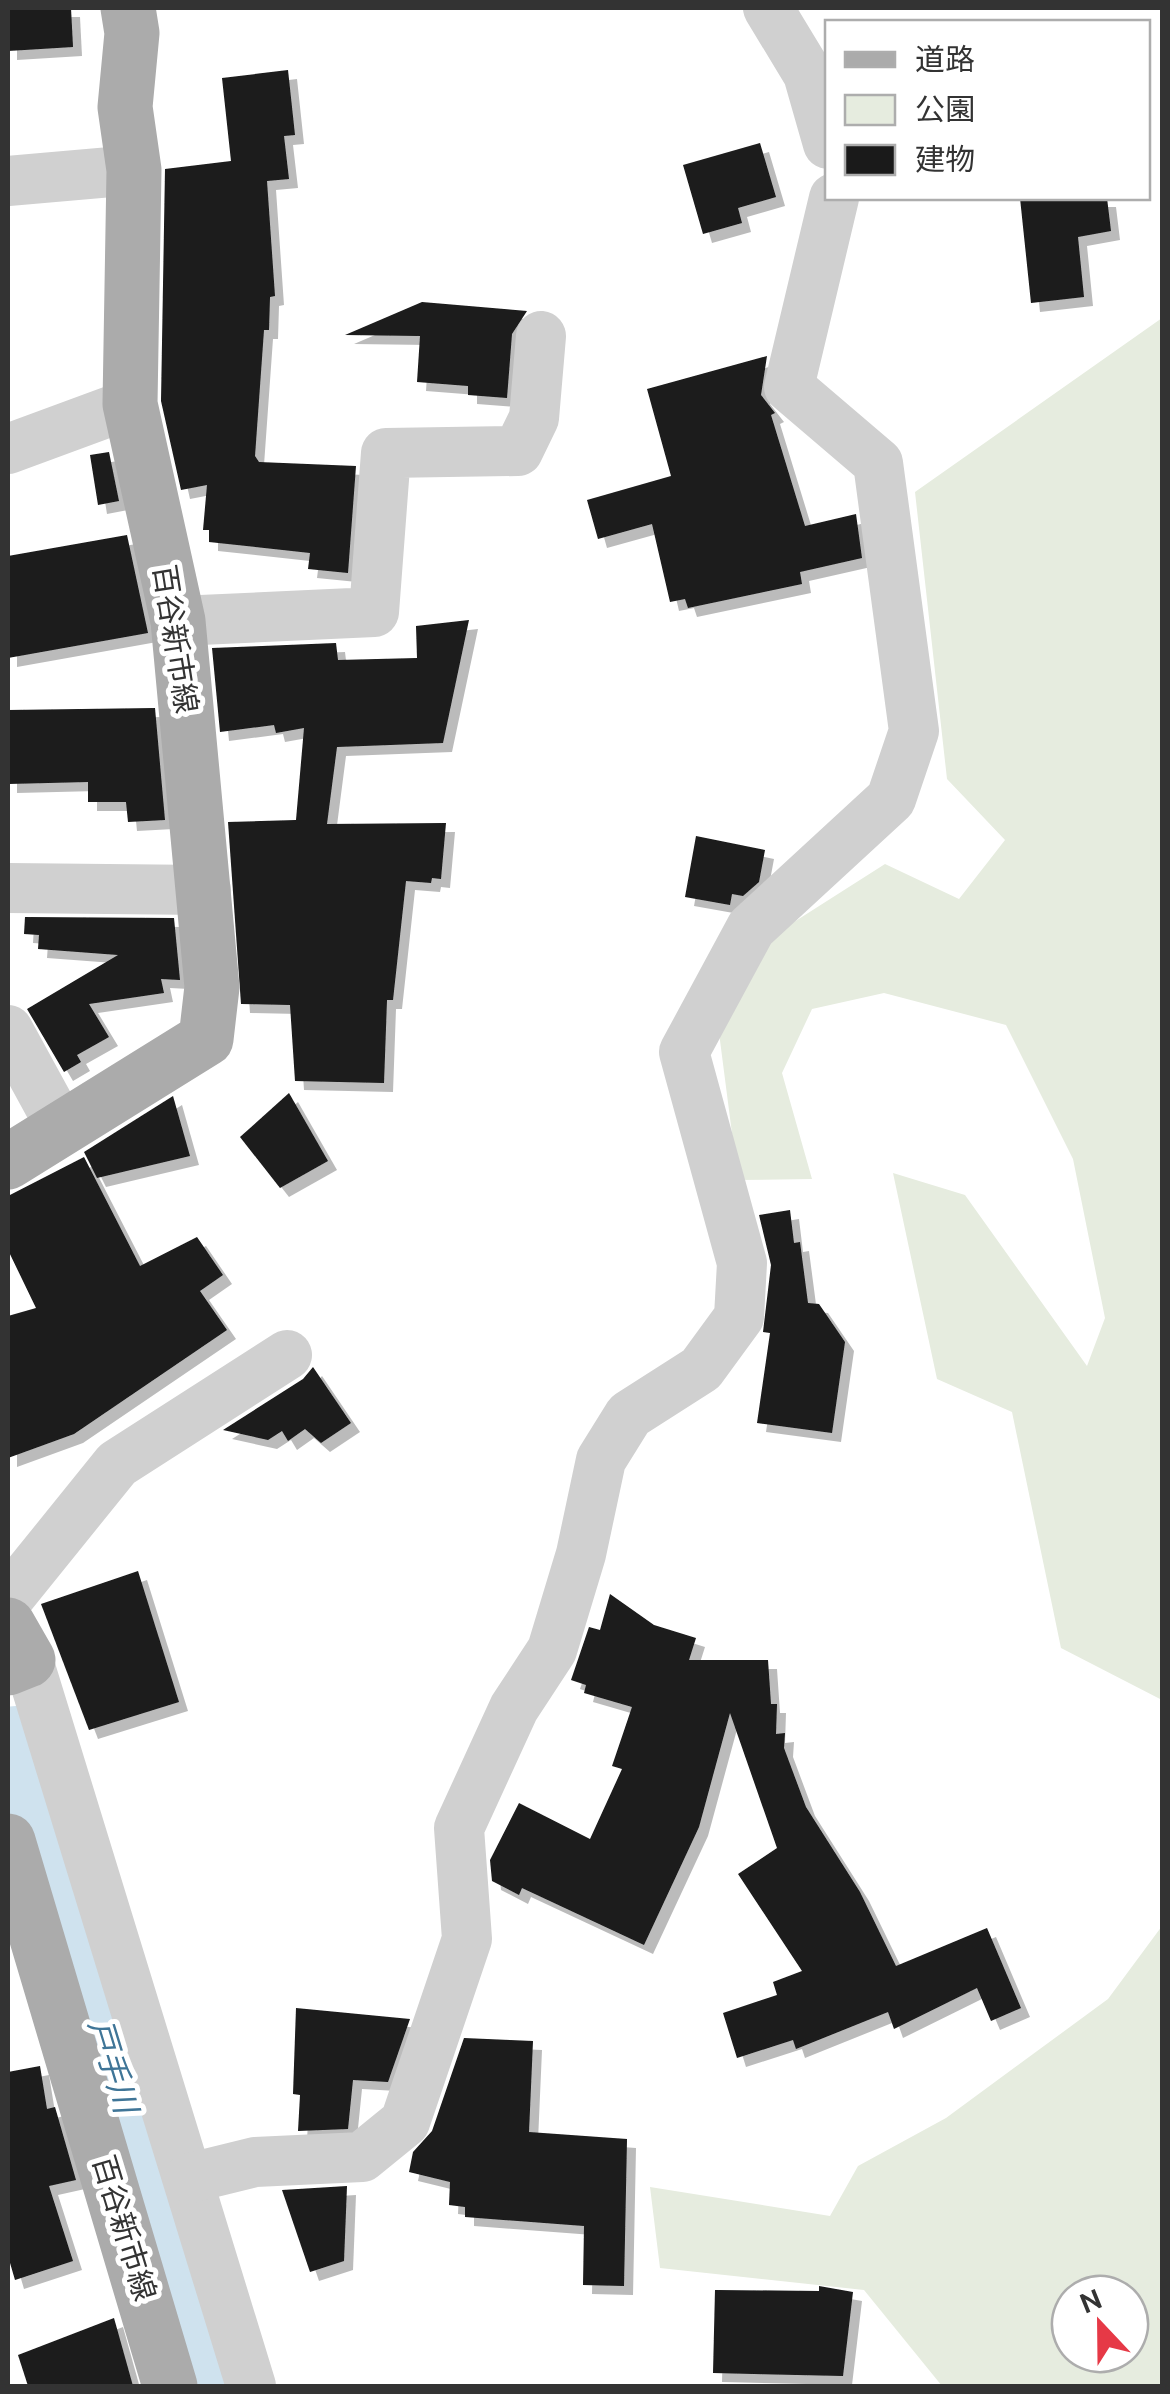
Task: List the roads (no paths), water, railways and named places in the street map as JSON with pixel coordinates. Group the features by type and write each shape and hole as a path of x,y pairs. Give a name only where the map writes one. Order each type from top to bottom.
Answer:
{"main road":[{"name":"百谷新市線","path":"8,1162 206,1039 212,986 178,621 130,404 134,170 125,107 132,33 128,8"},
{"name":"百谷新市線","path":"8,1841 170,2386"}],"street":[{"path":"768,8 808,74 825,134"},
{"path":"8,181 134,170"},
{"path":"190,2178 256,2162 362,2157 405,2122 468,1939 459,1828 514,1708 552,1650 581,1554 601,1460 629,1415 700,1369 738,1318 742,1263 684,1052 751,928 892,799 914,731 878,463 789,386 834,200"},
{"path":"178,621 374,612 386,453 518,451 534,418 541,336"},
{"path":"8,449 130,404"},
{"path":"8,888 206,890"},
{"path":"8,1030 61,1127"},
{"path":"8,1600 117,1464 287,1355"},
{"path":"14,1651 190,2178 251,2386"}],"waterway":[{"name":"戸手川","path":"16,1745 103,2019 210,2386"}]}
